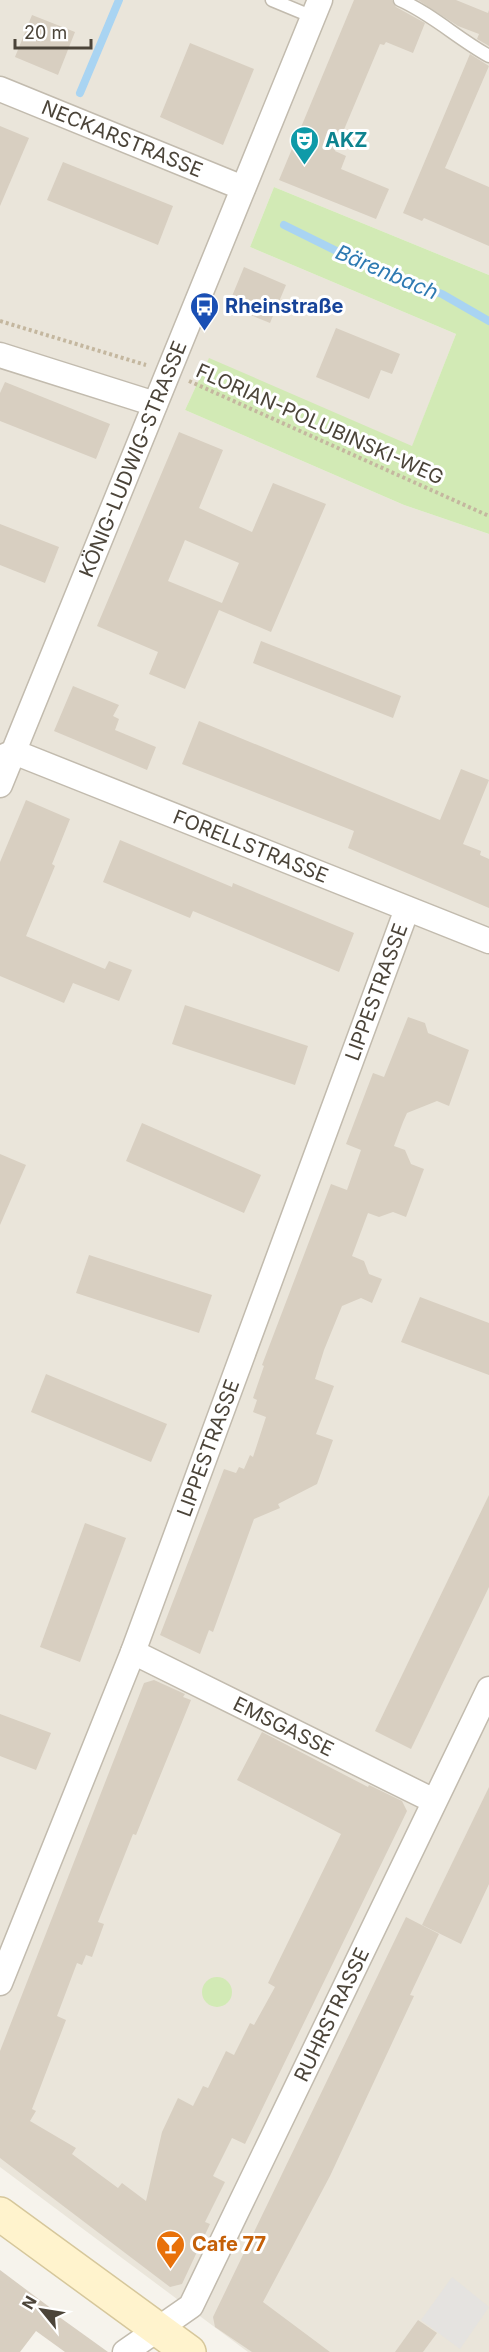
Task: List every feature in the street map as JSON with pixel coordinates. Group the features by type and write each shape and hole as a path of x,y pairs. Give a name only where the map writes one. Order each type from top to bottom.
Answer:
{"main road":[{"path":"0,2214 189,2352"}],"street":[{"name":"KÖNIG-LUDWIG-STRASSE","path":"0,785 7,755 155,404 317,8"},
{"name":"NECKARSTRASSE","path":"0,89 243,188"},
{"path":"0,355 155,404"},
{"name":"FORELLSTRASSE","path":"7,755 489,940"},
{"name":"LIPPESTRASSE","path":"2,1969 133,1652 407,909"},
{"name":"EMSGASSE","path":"133,1652 434,1801"},
{"name":"RUHRSTRASSE","path":"125,2352 190,2306 489,1689"}],"lane":[{"path":"272,0 317,8"},
{"path":"399,0 424,11 455,36 489,56"}],"path":[{"name":"FLORIAN-POLUBINSKI-WEG","path":"0,321 168,372 489,516"}],"shaded area":[{"path":"0,0 489,0 489,275 274,187 250,247 456,334 412,447 209,359 185,410 404,505 489,534 489,2352 248,2352 0,2167"},
{"path":"452,2277 489,2307 460,2349 421,2320"}],"green space":[{"path":"274,187 489,275 489,534 404,505 185,410 209,358 412,446 456,334 250,247"},
{"path":"217,1977 227,1982 232,1992 227,2002 217,2007 207,2002 202,1992 207,1982"}],"building":[{"path":"354,0 392,0 396,7 425,23 413,53 386,42 384,45 380,44 335,151 346,156 341,169 389,189 376,219 279,180"},
{"path":"418,0 456,0 488,13 489,10 489,46 477,39 479,34 458,26"},
{"path":"32,15 75,32 58,75 15,57"},
{"path":"190,43 254,69 223,145 160,117"},
{"path":"470,54 489,66 445,168 489,187 489,246 424,218 422,221 403,213"},
{"path":"0,126 29,138 0,206"},
{"path":"63,162 173,206 158,245 47,200"},
{"path":"244,267 286,285 270,323 228,306"},
{"path":"336,328 400,354 392,374 381,370 369,399 316,377"},
{"path":"5,382 110,424 96,459 0,421 0,393"},
{"path":"179,432 223,450 199,508 252,532 273,483 326,504 271,632 219,610 185,689 149,674 158,652 97,626","holes":["185,540 239,563 222,603 168,581"]},
{"path":"0,524 59,547 45,583 0,565"},
{"path":"261,641 401,696 393,718 253,663"},
{"path":"73,686 119,705 113,716 119,719 115,730 156,747 147,770 54,731"},
{"path":"199,721 440,820 461,769 489,780 463,844 481,851 480,855 489,859 489,908 348,848 354,831 182,764"},
{"path":"26,800 70,819 52,864 55,866 26,936 105,969 109,961 132,970 119,1001 73,983 64,1003 0,976 0,862"},
{"path":"120,840 232,887 233,883 354,933 339,972 193,911 190,918 103,882"},
{"path":"185,1005 308,1046 295,1085 172,1044"},
{"path":"408,1017 425,1023 428,1033 469,1050 449,1106 437,1101 407,1113 403,1122 394,1146 405,1150 411,1164 424,1169 406,1217 393,1212 379,1217 368,1213 352,1256 364,1261 369,1274 382,1279 372,1303 361,1298 342,1306 324,1350 315,1379 334,1386 316,1434 333,1440 317,1484 278,1504 280,1508 254,1519 213,1632 209,1630 200,1654 160,1635 224,1469 236,1473 239,1467 244,1469 250,1455 253,1457 266,1417 253,1412 257,1400 253,1398 264,1366 262,1365 331,1184 347,1190 361,1150 346,1144 373,1073 384,1077"},
{"path":"142,1123 261,1175 244,1213 126,1161"},
{"path":"0,1154 26,1165 0,1225"},
{"path":"89,1255 212,1295 199,1333 76,1293"},
{"path":"420,1297 489,1323 489,1375 401,1342"},
{"path":"46,1374 167,1424 151,1462 31,1412"},
{"path":"489,1495 489,1587 411,1749 375,1731"},
{"path":"85,1523 126,1538 80,1662 40,1647"},
{"path":"154,1680 185,1694 183,1697 191,1700 98,1922 104,1924 92,1957 86,1955 82,1965 77,1963 57,2016 66,2020 32,2109 36,2111 30,2121 76,2148 72,2154 118,2188 122,2183 146,2201 162,2132 178,2098 193,2106 203,2086 208,2088 226,2051 234,2055 250,2023 254,2025 275,1987 268,1983 341,1834 237,1780 262,1732 368,1787 369,1785 402,1801 407,1811 245,2144 232,2138 213,2176 225,2182 205,2222 210,2224 182,2284 170,2287 0,2158 0,2051 144,1683"},
{"path":"0,1714 51,1733 36,1770 0,1756"},
{"path":"489,1787 489,1884 461,1944 422,1925"},
{"path":"406,1917 439,1934 410,1995 414,1996 330,2176 263,2302 330,2352 252,2352 215,2327 213,2317"},
{"path":"0,2270 52,2309 51,2311 108,2352 65,2352 36,2331 20,2352 0,2352"},
{"path":"418,2320 437,2333 423,2352 395,2352"}],"waterway":[{"name":"Bärenbach","path":"80,93 119,0"},
{"name":"Bärenbach","path":"284,225 379,272 442,294 489,321"}],"place":[{"name":"AKZ","path":"304,166"},
{"name":"Rheinstraße","path":"204,332"},
{"name":"Cafe 77","path":"171,2270"}]}
